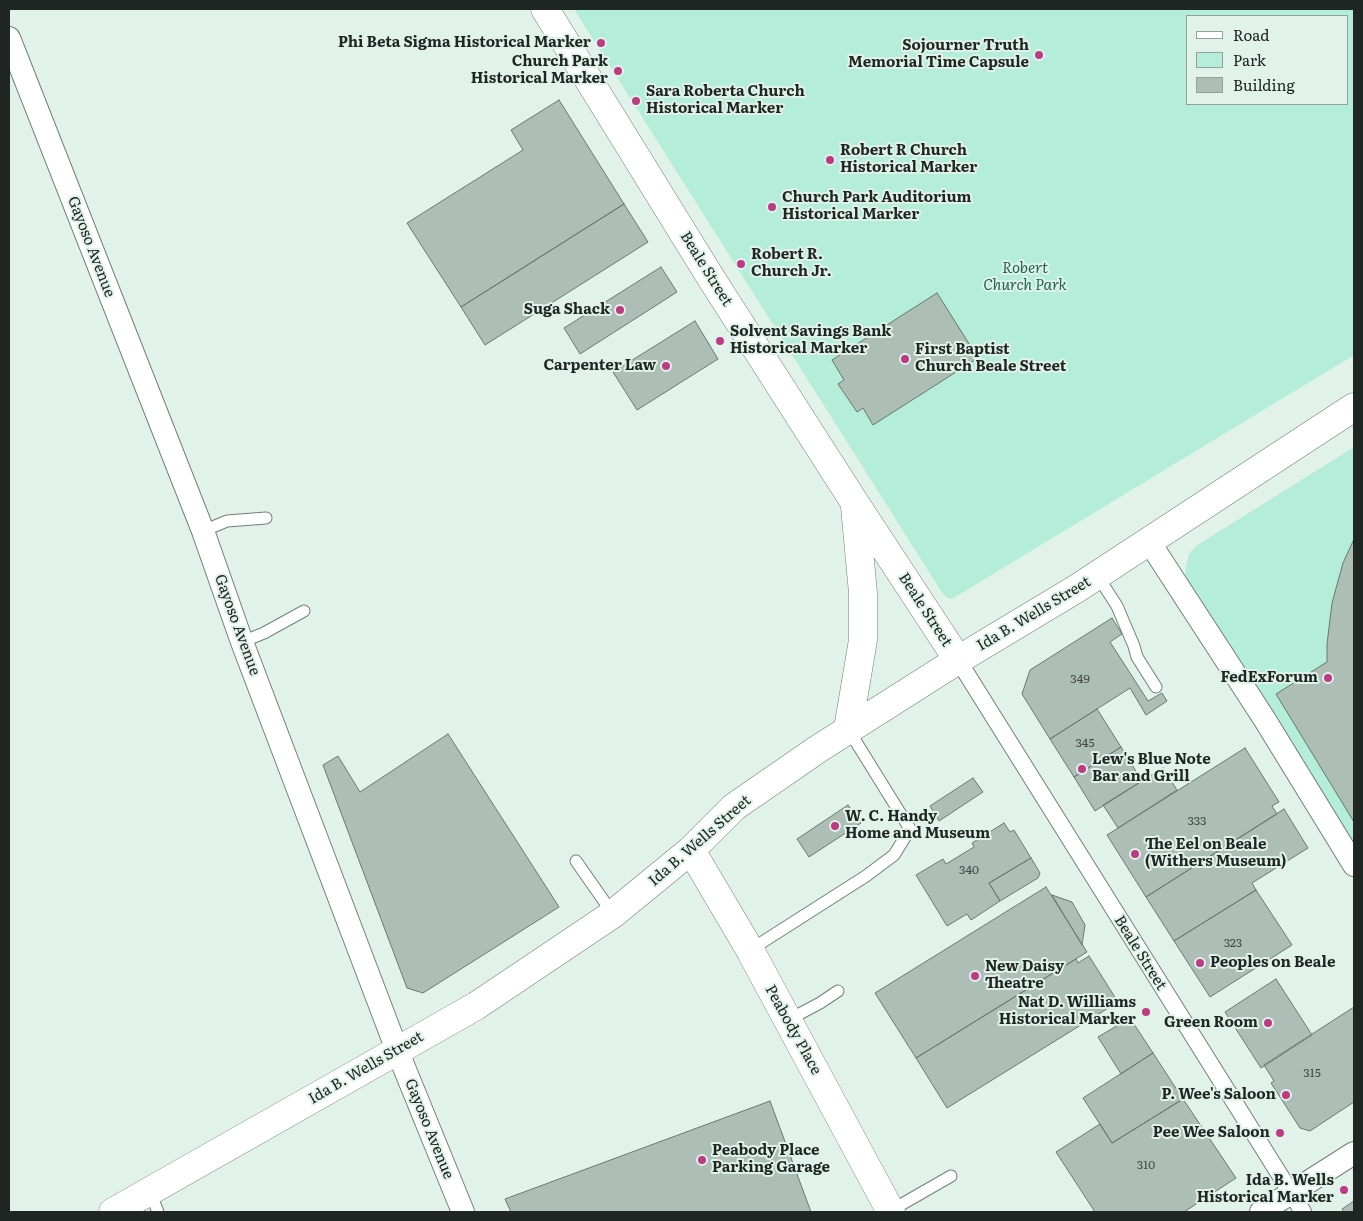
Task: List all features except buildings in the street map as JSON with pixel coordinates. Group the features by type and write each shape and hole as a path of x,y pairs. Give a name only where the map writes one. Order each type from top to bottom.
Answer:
{"street":[{"name":"Beale Street","path":"545,9 711,278 958,660 1302,1212"},
{"name":"Gayoso Avenue","path":"9,38 203,531 242,642 397,1050 463,1212"},
{"name":"Ida B. Wells Street","path":"113,1212 154,1202 397,1050 476,1006 613,914 691,850 734,807 848,729 1097,575 1354,407"},
{"path":"848,729 863,640 863,593 855,503"},
{"path":"1148,540 1265,720 1354,864"},
{"name":"Peabody Place","path":"691,850 750,950 891,1212"},
{"path":"1261,1212 1354,1153"}],"lane":[{"path":"203,531 227,520 266,518"},
{"path":"1097,575 1117,606 1137,657 1156,686"},
{"path":"242,642 264,633 304,611"},
{"path":"750,950 894,855 910,829 848,729"},
{"path":"576,861 613,914"},
{"path":"787,1020 820,1003 838,991"},
{"path":"891,1212 951,1176"}],"green space":[{"name":"Robert Church Park","path":"574,9 1354,9 1354,355 952,599 947,598"},
{"path":"1354,447 1354,843 1191,587 1185,573 1189,554 1196,546"}],"place":[{"name":"Phi Beta Sigma Historical Marker","path":"601,43"},
{"name":"Sojourner Truth Memorial Time Capsule","path":"1039,55"},
{"name":"Church Park Historical Marker","path":"618,71"},
{"name":"Sara Roberta Church Historical Marker","path":"636,101"},
{"name":"Robert R Church Historical Marker","path":"830,160"},
{"name":"Church Park Auditorium Historical Marker","path":"772,207"},
{"name":"Robert R. Church Jr.","path":"741,264"},
{"name":"Suga Shack","path":"620,310"},
{"name":"Solvent Savings Bank Historical Marker","path":"720,341"},
{"name":"First Baptist Church Beale Street","path":"905,359"},
{"name":"Carpenter Law","path":"666,366"},
{"name":"FedExForum","path":"1328,678"},
{"name":"Lew's Blue Note Bar and Grill","path":"1082,769"},
{"name":"W. C. Handy Home and Museum","path":"835,826"},
{"name":"The Eel on Beale (Withers Museum)","path":"1135,854"},
{"name":"Peoples on Beale","path":"1200,963"},
{"name":"New Daisy Theatre","path":"975,976"},
{"name":"Nat D. Williams Historical Marker","path":"1146,1012"},
{"name":"Green Room","path":"1268,1023"},
{"name":"P. Wee's Saloon","path":"1286,1095"},
{"name":"Pee Wee Saloon","path":"1280,1133"},
{"name":"Peabody Place Parking Garage","path":"702,1160"},
{"name":"Ida B. Wells Historical Marker","path":"1344,1190"}]}
